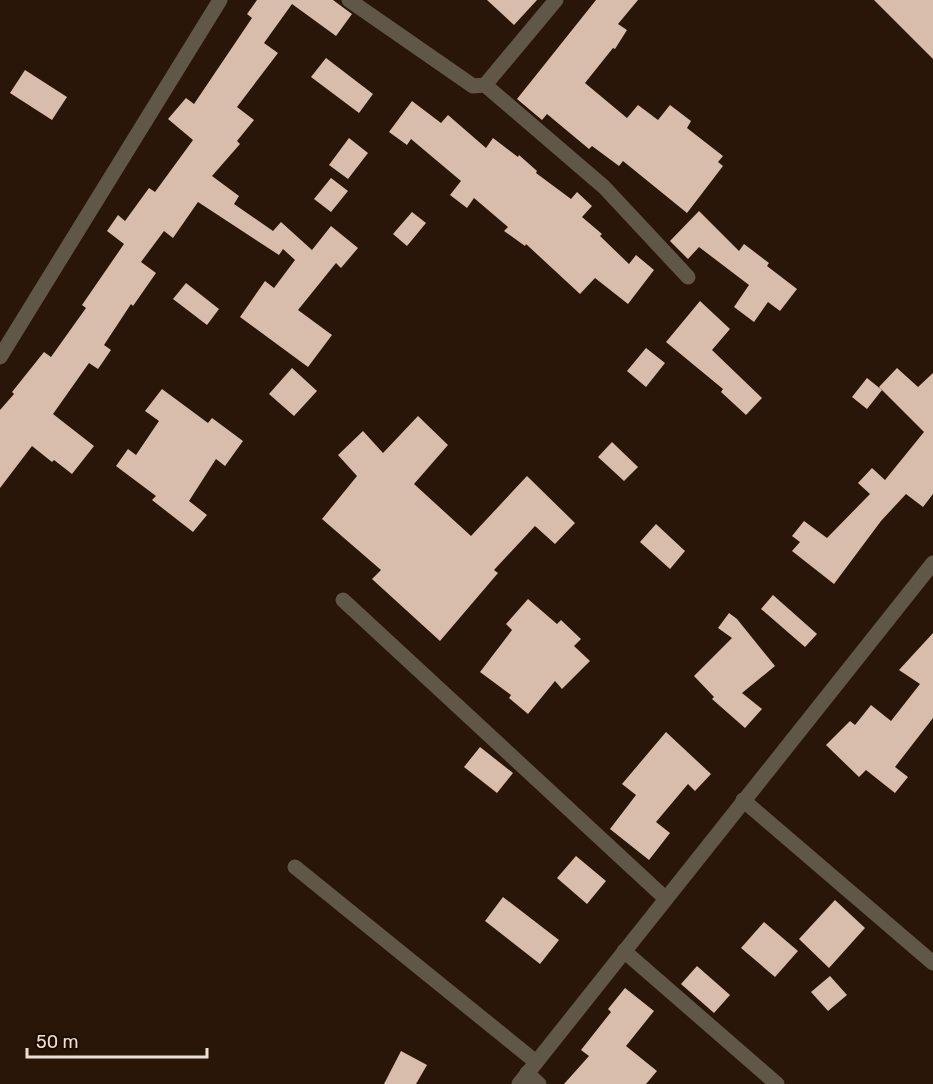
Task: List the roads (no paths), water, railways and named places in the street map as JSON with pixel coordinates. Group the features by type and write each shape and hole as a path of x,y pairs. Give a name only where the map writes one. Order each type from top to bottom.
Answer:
{"street":[{"path":"0,357 220,0"},
{"path":"349,0 473,86 485,85 556,0"},
{"path":"485,85 604,187 688,277"},
{"path":"527,1073 933,563"},
{"path":"343,600 665,898"},
{"path":"743,800 933,963"},
{"path":"296,867 539,1084"},
{"path":"624,951 777,1084"}]}
